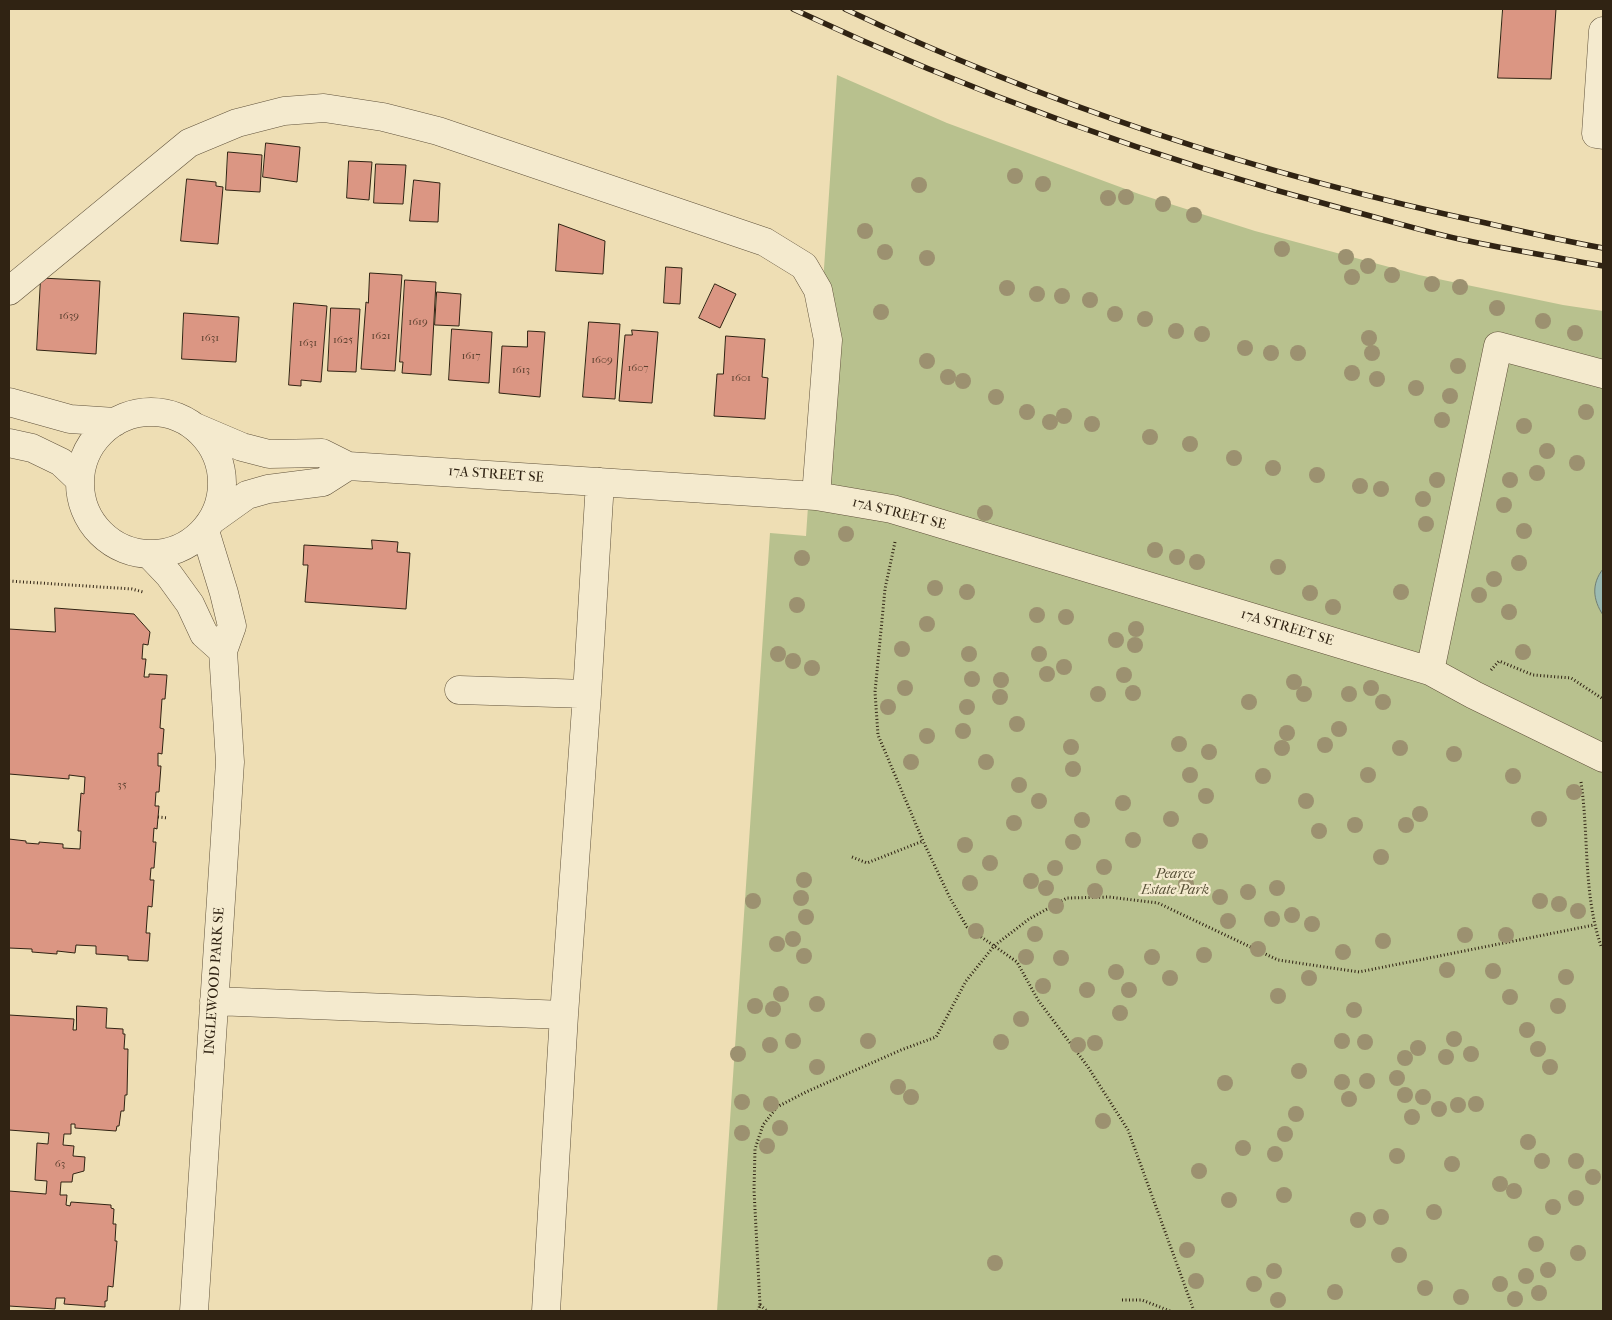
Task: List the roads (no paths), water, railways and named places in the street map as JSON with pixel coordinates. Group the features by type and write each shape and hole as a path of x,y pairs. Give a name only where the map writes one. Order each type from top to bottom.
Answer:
{"street":[{"path":"1603,31 1596,134 1603,135"},
{"path":"9,291 189,143 237,123 284,111 324,108 383,117 447,134 764,242 804,266 818,290 828,340 816,496"},
{"path":"1430,671 1498,346 1603,374"},
{"path":"9,402 70,419 115,422"},
{"path":"208,525 220,504 223,487 221,470 216,454 207,439 195,427 181,418 166,413 148,412 131,415 115,422 104,430 87,453 82,466 80,480 82,499 88,517 100,532 114,544 131,552 150,555 170,552 190,544 208,525 247,496 268,489 322,482 348,466"},
{"name":"17A STREET SE","path":"195,427 242,447 269,454 322,453 348,466 816,496 902,512 1430,671 1595,755"},
{"path":"9,443 32,448 61,462 80,480"},
{"path":"546,1311 600,482"},
{"name":"INGLEWOOD PARK SE","path":"194,1311 230,762 223,651 232,626 208,525"},
{"path":"150,555 169,575 190,604 204,634 223,651"},
{"path":"459,690 587,694"},
{"path":"214,1001 564,1015"}],"water":[{"path":"1603,569 1603,615 1595,598 1595,586"}],"railway":[{"path":"793,9 929,69 1136,147 1277,190 1435,233 1603,266"},
{"path":"845,9 1000,77 1159,135 1321,183 1403,204 1603,248"}],"park label":[{"name":"Pearce Estate Park","path":"1175,884"}]}
